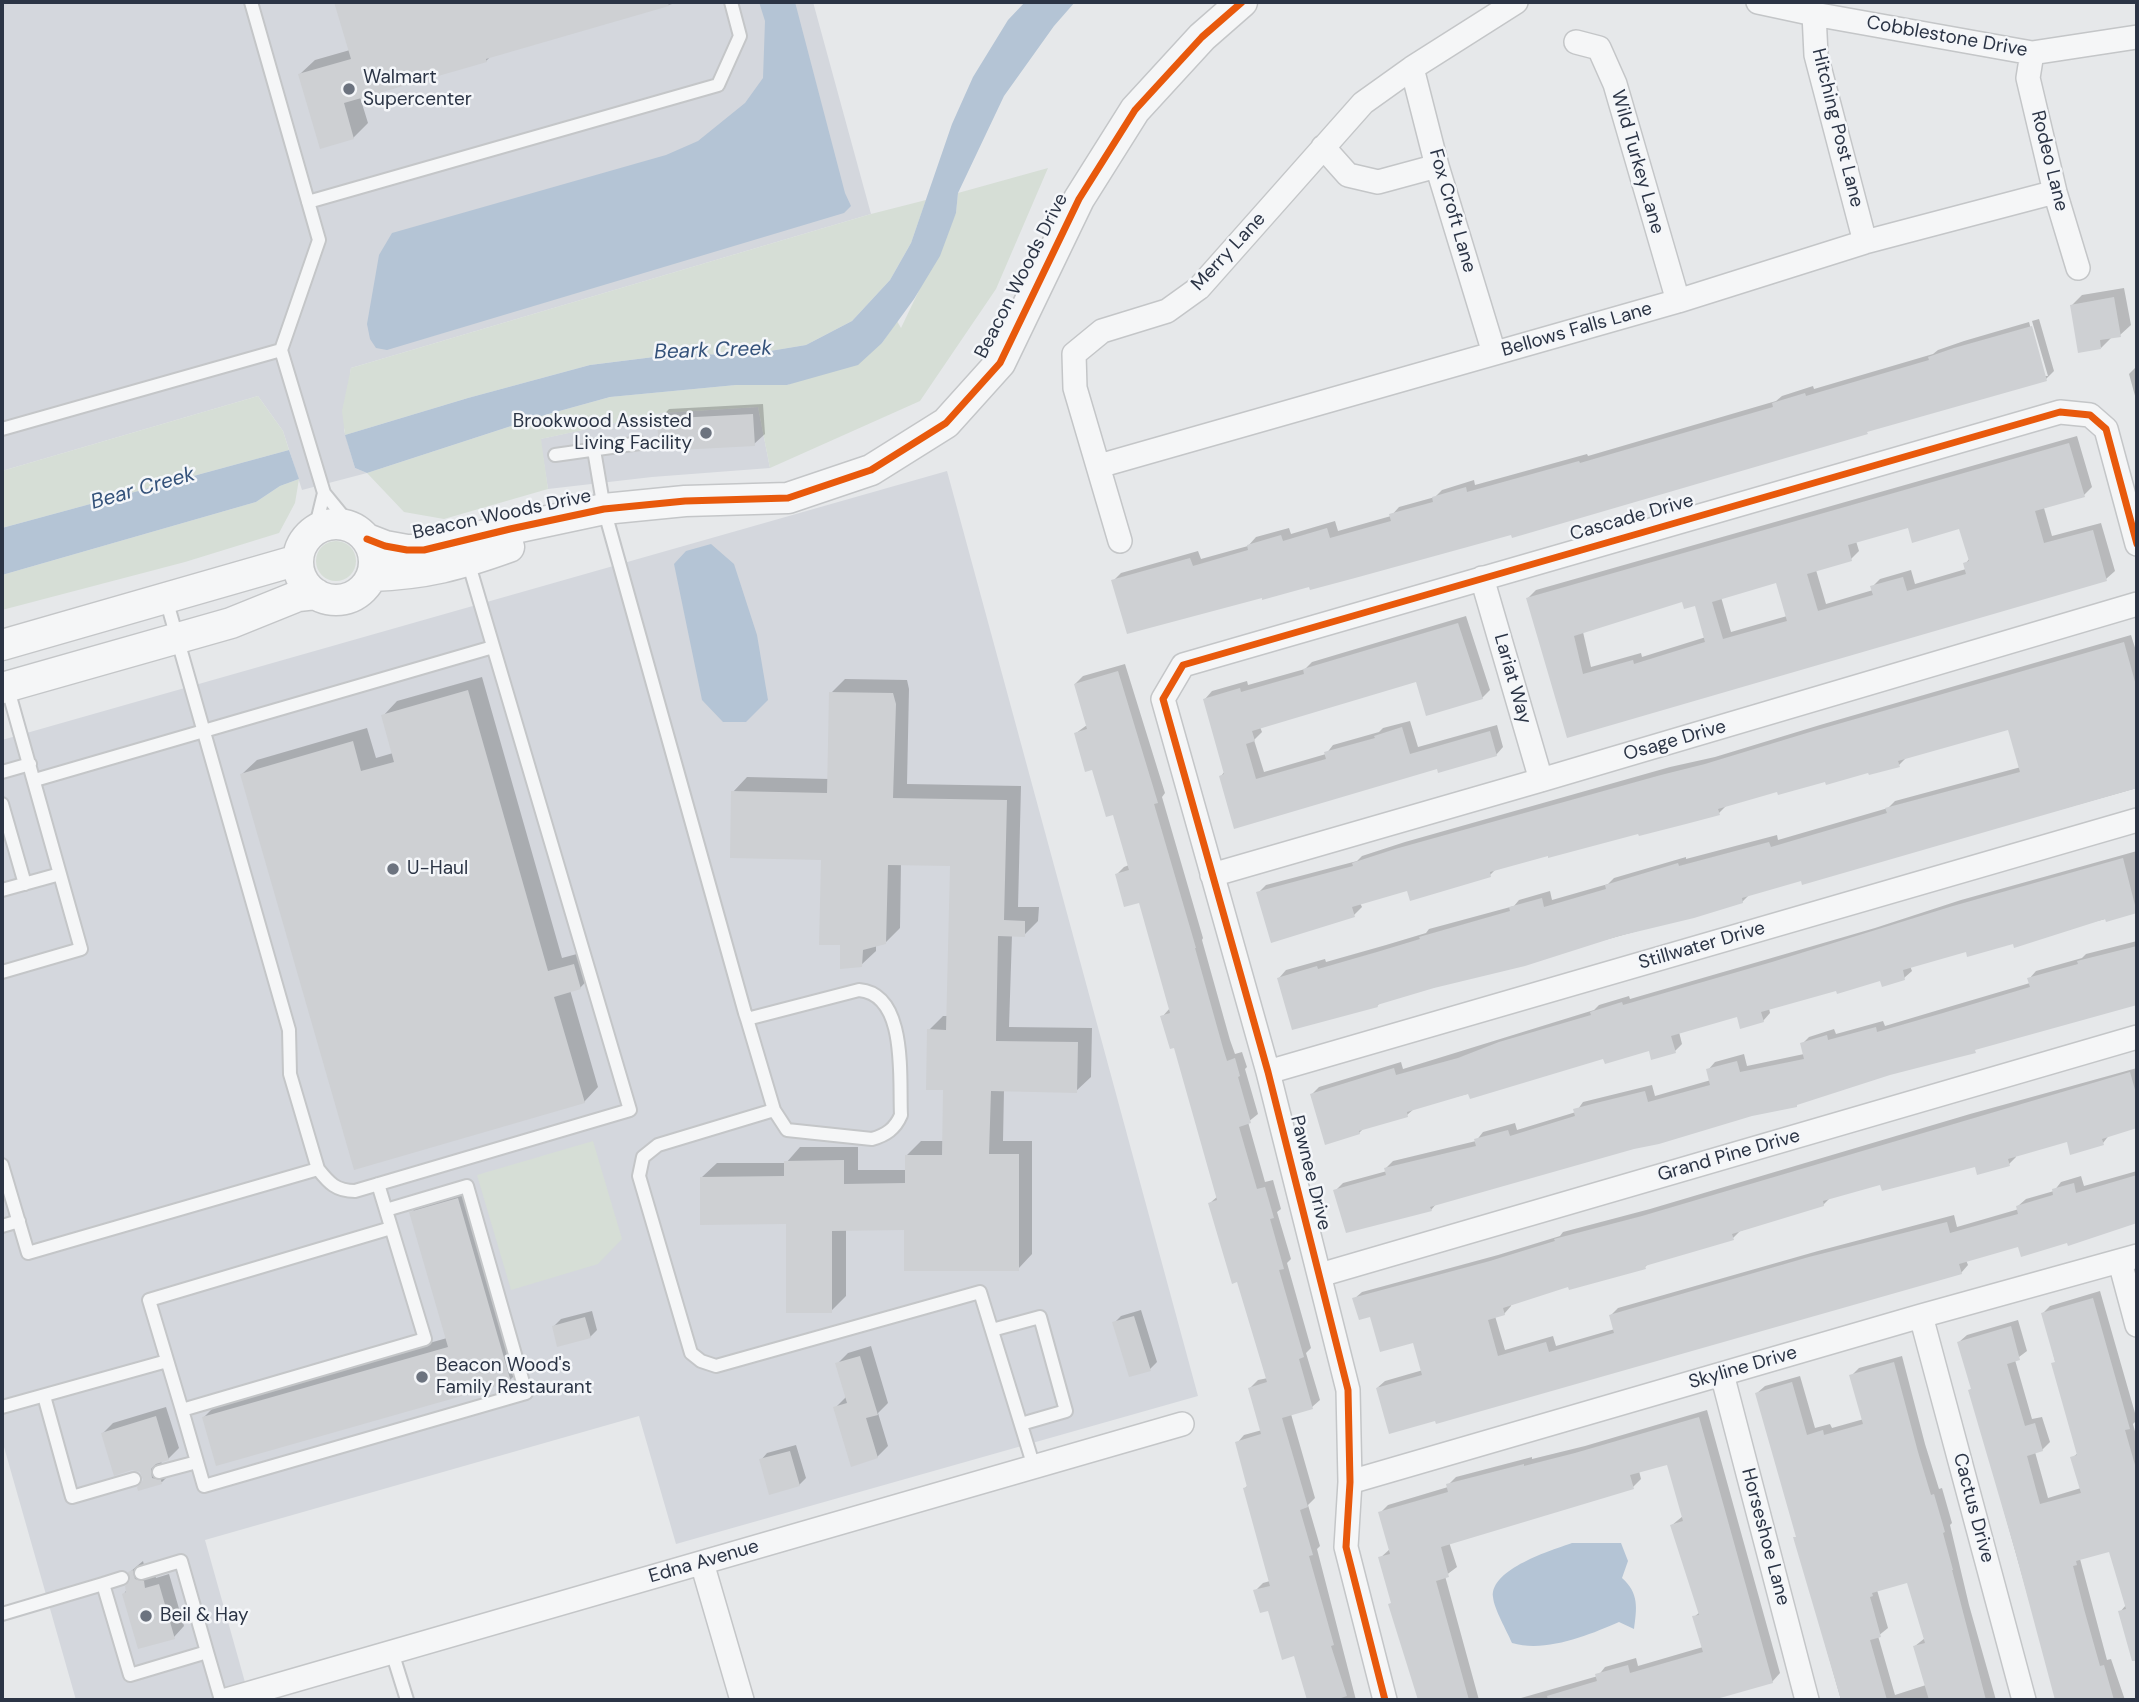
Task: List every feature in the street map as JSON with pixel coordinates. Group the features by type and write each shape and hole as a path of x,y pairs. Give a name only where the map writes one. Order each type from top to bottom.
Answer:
{"street":[{"name":"Beacon Woods Drive","path":"315,530 332,524 385,546 407,550 466,551 547,533 604,509 685,501 788,498 871,470 946,423 1000,363 1079,199 1135,110 1202,37 1242,2"},
{"name":"Merry Lane","path":"1120,541 1075,388 1074,354 1102,331 1167,311 1199,288 1363,103 1412,68 1516,2"},
{"name":"Cobblestone Drive","path":"1758,2 2032,53 2137,37"},
{"name":"Hitching Post Lane","path":"1814,14 1816,55 1865,242"},
{"name":"Wild Turkey Lane","path":"1576,42 1599,48 1615,84 1678,301"},
{"name":"Rodeo Lane","path":"2032,53 2028,78 2054,192 2078,268"},
{"name":"Fox Croft Lane","path":"1412,68 1437,166 1494,353"},
{"path":"1323,146 1348,175 1378,181 1437,166"},
{"name":"Bellows Falls Lane","path":"1099,466 1678,301 1865,242 2054,192"},
{"name":"Cascade Drive","path":"1183,665 2060,412 2090,415 2106,429 2137,544"},
{"path":"315,530 300,548 299,572 304,583 316,594 334,600 356,594 366,587 372,576 374,553 359,533"},
{"name":"Beacon Woods Drive","path":"372,576 405,575 447,568 466,551"},
{"path":"2,645 298,560"},
{"name":"Lariat Way","path":"1482,578 1541,780"},
{"path":"4,687 177,639 257,615 298,596 316,594"},
{"name":"Osage Drive","path":"1212,875 2137,604"},
{"name":"Pawnee Drive","path":"1183,665 1163,699 1268,1072 1348,1390 1350,1482 1346,1547 1385,1700"},
{"name":"Stillwater Drive","path":"1268,1072 2137,820"},
{"name":"Grand Pine Drive","path":"1320,1275 2137,1037"},
{"path":"2129,1259 2137,1325"},
{"name":"Skyline Drive","path":"1350,1482 1921,1316 2129,1259"},
{"name":"Cactus Drive","path":"1921,1316 2024,1700"},
{"name":"Horseshoe Lane","path":"1722,1374 1807,1700"},
{"name":"Edna Avenue","path":"224,1700 1182,1424"},
{"path":"702,1563 742,1700"}],"lane":[{"path":"251,2 320,240 281,350 324,492 359,533"},
{"path":"309,202 718,85 740,36 731,2"},
{"path":"2,429 281,350"},
{"path":"555,455 640,443"},
{"path":"594,450 604,509 747,1019 774,1110 787,1130 872,1139 892,1130 901,1115 897,1031 892,1014 883,1000 872,991 859,990 747,1019"},
{"path":"315,530 324,492"},
{"path":"166,598 289,1030 290,1074 318,1169 329,1184 342,1191 355,1191 630,1110 466,551"},
{"path":"35,780 493,647"},
{"path":"2,972 81,948 35,780 4,687"},
{"path":"2,772 30,764"},
{"path":"2,804 25,884"},
{"path":"2,890 60,874"},
{"path":"774,1110 658,1145 643,1157 639,1176 691,1353 701,1361 716,1366 980,1292 1034,1467"},
{"path":"2,1166 6,1193 19,1221 29,1254 318,1169"},
{"path":"182,1410 425,1339 378,1184"},
{"path":"386,1210 467,1186 526,1393 204,1486 149,1300 391,1228"},
{"path":"2,1226 19,1221"},
{"path":"992,1330 1040,1317 1066,1411 1021,1424"},
{"path":"2,1407 167,1361"},
{"path":"44,1396 72,1497 134,1479"},
{"path":"159,1472 197,1462"},
{"path":"141,1573 181,1561 224,1700"},
{"path":"2,1615 122,1578"},
{"path":"103,1584 130,1675 208,1652"},
{"path":"392,1652 407,1700"}],"shaded area":[{"path":"2,2 813,2 871,214 351,368 344,430 355,468 367,473 302,490 283,431 258,396 2,471"},
{"path":"1048,168 996,289 920,401 770,468 758,407 661,413 541,439 548,489 444,519 404,512 367,473 545,415 610,397 736,385 787,385 882,343 897,321 901,328 956,213 958,193"},
{"path":"926,200 911,243 890,280 852,321 806,345 740,356 686,353 590,365 345,435 342,411 351,368"},
{"path":"258,396 283,431 289,450 2,528 2,471"},
{"path":"758,407 770,468 652,477 548,489 540,439 661,413"},
{"path":"947,471 1198,1396 676,1544 639,1416 205,1540 250,1700 76,1700 2,1440 2,740"},
{"path":"299,479 295,503 279,533 185,562 2,610 2,575 256,502 280,486"},
{"path":"336,541 344,542 350,547 355,553 355,569 350,575 344,580 336,581 328,580 322,575 317,569 316,561 317,553 322,547 328,542"},
{"path":"593,1141 622,1239 598,1264 511,1290 477,1175"}],"water":[{"path":"759,2 795,2 845,193 851,206 844,213 387,350 376,348 370,339 367,324 379,255 392,233 666,155 698,141 745,103 763,78 765,21"},
{"path":"1025,2 1075,2 1054,26 1004,96 958,193 956,213 940,256 914,299 882,343 858,365 787,385 736,385 610,397 545,415 367,473 355,468 345,435 468,398 590,365 686,353 740,356 806,345 852,321 890,280 911,243 952,124 973,77 1008,20"},
{"path":"289,450 299,479 280,486 256,502 2,575 2,528"},
{"path":"711,544 734,564 757,635 768,700 746,722 723,722 702,700 674,564 686,551"},
{"path":"1572,1543 1621,1543 1628,1561 1622,1578 1636,1601 1634,1629 1619,1622 1581,1637 1553,1644 1525,1646 1512,1643 1494,1602 1495,1587 1511,1569"}],"building":[{"name":"Walmart Supercenter","path":"334,2 668,2 669,6 344,103 354,139 320,149 298,74 351,59"},
{"path":"2114,297 2121,337 2100,340 2101,349 2078,353 2070,305"},
{"path":"2032,326 2047,381 1512,538 1511,535 1310,590 1309,587 1262,598 1127,634 1111,580 1190,558 1193,566 1248,550 1247,545 1281,535 1283,541 1327,528 1330,538 1391,521 1389,514 1433,502 1432,497 1466,487 1467,492 1579,461 1580,463 1773,407 1772,403 1805,393 1806,396 1929,360 1928,357 1954,348"},
{"name":"Brookwood Assisted Living Facility","path":"753,414 755,446 659,451 657,419"},
{"path":"2069,443 2085,497 2035,511 2044,543 2093,530 2107,581 1567,738 1526,598","holes":["1908,528 1912,543 1959,529 1969,561 1963,563 1966,574 1907,591 1903,577 1870,586 1873,595 1818,611 1807,574 1852,561 1848,545","1776,583 1787,621 1723,639 1712,602","1682,602 1684,609 1695,606 1705,642 1634,664 1633,660 1583,674 1574,636"]},
{"path":"1458,623 1483,699 1426,716 1416,682 1252,731 1255,741 1246,744 1256,779 1326,759 1324,752 1375,738 1374,736 1402,727 1410,754 1490,731 1497,756 1438,773 1437,769 1234,829 1219,776 1224,774 1203,699 1240,688 1241,692 1304,674 1303,669"},
{"path":"2124,642 2137,689 2137,788 1802,885 1801,881 1742,898 1743,903 1694,918 1619,936 1525,966 1434,988 1377,1005 1378,1007 1292,1030 1277,978 1317,966 1318,969 1420,939 1419,937 1510,911 1509,907 1542,898 1544,907 1606,889 1605,885 1678,863 1679,866 1769,842 1771,847 1887,813 1885,808 2020,772 2008,730 1898,761 1900,767 1826,785 1825,782 1778,795 1777,792 1718,809 1720,815 1490,872 1491,877 1410,901 1407,891 1352,907 1355,917 1271,943 1256,892 1353,866 1352,863 1395,849 1705,764"},
{"path":"1118,671 1158,803 1154,804 1223,1048 1227,1061 1235,1058 1240,1076 1238,1077 1251,1123 1239,1127 1257,1189 1265,1187 1274,1218 1270,1219 1284,1269 1279,1270 1304,1357 1299,1359 1313,1409 1282,1418 1308,1507 1300,1510 1313,1555 1309,1556 1334,1645 1331,1646 1347,1696 1335,1700 1307,1700 1294,1656 1282,1660 1268,1611 1260,1613 1253,1590 1270,1586 1243,1488 1247,1487 1235,1442 1261,1434 1248,1388 1267,1382 1237,1282 1232,1284 1208,1203 1217,1200 1174,1048 1170,1049 1160,1016 1170,1013 1139,903 1124,907 1115,874 1129,870 1113,815 1106,817 1092,770 1085,772 1074,733 1087,729 1074,684"},
{"name":"U-Haul","path":"468,690 548,971 574,964 581,989 554,997 585,1103 354,1170 240,774 353,741 361,771 394,762 381,715"},
{"path":"829,692 893,693 896,704 893,798 1007,800 1004,920 1025,921 1025,937 998,936 996,1041 1078,1042 1077,1093 991,1091 989,1154 1019,1154 1019,1271 904,1271 904,1230 832,1231 832,1313 786,1313 786,1224 700,1225 700,1177 784,1176 784,1161 844,1160 844,1184 905,1183 905,1155 942,1155 943,1090 926,1090 927,1029 946,1030 950,866 888,865 886,944 863,950 862,967 840,969 840,945 819,945 821,860 730,858 731,791 827,793"},
{"path":"2123,858 2137,913 2106,922 2105,919 2014,948 2013,944 1967,957 1966,952 1903,970 1905,980 1882,987 1880,981 1761,1012 1764,1022 1740,1029 1737,1017 1671,1036 1676,1053 1651,1060 1649,1051 1605,1064 1603,1059 1470,1099 1468,1094 1407,1112 1408,1117 1359,1131 1360,1134 1325,1145 1310,1094 1394,1068 1396,1075 1458,1058 1499,1042 1591,1015 1590,1012 1622,1002 1623,1005"},
{"path":"2137,946 2137,1005 1975,1050 1976,1053 1890,1075 1797,1107 1752,1116 1430,1207 1432,1211 1346,1233 1333,1190 1386,1175 1384,1168 1476,1146 1474,1139 1508,1130 1510,1136 1575,1116 1573,1109 1596,1103 1645,1091 1648,1102 1710,1085 1706,1069 1737,1061 1740,1072 1804,1059 1800,1043 1827,1035 1828,1040 1876,1027 1877,1032 2030,987 2027,978 2078,964 2077,961"},
{"path":"2130,1072 2137,1097 2137,1128 2102,1139 2104,1145 2070,1155 2067,1142 2008,1159 2010,1166 1977,1175 1975,1167 1882,1191 1880,1185 1823,1201 1824,1206 1732,1234 1734,1240 1645,1266 1646,1269 1569,1290 1568,1287 1503,1308 1505,1315 1488,1320 1498,1356 1546,1342 1549,1352 1614,1333 1609,1315 1809,1257 1947,1222 1950,1233 2018,1214 2016,1206 2053,1195 2052,1189 2074,1183 2076,1193 2137,1175 2137,1223 2068,1246 2067,1243 2021,1257 2018,1247 1959,1264 1962,1274 1436,1424 1435,1421 1389,1434 1376,1388 1422,1375 1413,1343 1380,1352 1370,1317 1359,1320 1352,1298 1490,1261 1555,1241 1554,1239 1642,1216"},
{"path":"458,1198 511,1382 216,1466 202,1417 448,1347 409,1212"},
{"path":"2093,1298 2130,1429 2125,1430 2137,1472 2137,1661 2132,1661 2118,1611 2126,1609 2109,1552 2076,1561 2077,1565 2073,1566 2084,1609 2100,1666 2104,1665 2114,1700 2055,1700 1957,1342 2011,1326 2020,1360 2007,1364 2025,1426 2035,1423 2043,1451 2027,1456 2040,1504 2081,1493 2070,1457 2077,1455 2051,1363 2055,1362 2041,1313"},
{"path":"1134,1316 1151,1371 1129,1377 1112,1322"},
{"path":"585,1317 591,1338 557,1347 552,1326"},
{"path":"860,1356 878,1415 866,1418 878,1458 851,1467 833,1407 847,1403 835,1363"},
{"path":"1894,1362 1918,1452 1945,1532 1943,1533 1952,1570 1986,1700 1929,1700 1913,1646 1925,1643 1907,1583 1872,1593 1873,1596 1870,1597 1881,1637 1870,1640 1887,1700 1841,1700 1793,1537 1796,1537 1755,1393 1792,1382 1807,1435 1823,1430 1824,1435 1863,1424 1849,1375"},
{"path":"156,1416 169,1460 156,1464 151,1469 152,1478 161,1480 162,1484 138,1491 137,1487 143,1480 140,1472 132,1470 114,1476 101,1433"},
{"path":"1699,1417 1773,1683 1713,1700 1548,1700 1547,1696 1597,1681 1595,1674 1628,1665 1630,1673 1703,1652 1692,1616 1699,1615 1670,1525 1683,1521 1667,1465 1630,1475 1634,1489 1441,1547 1449,1577 1436,1581 1469,1700 1418,1700 1388,1604 1391,1603 1378,1557 1390,1554 1378,1512 1448,1492 1446,1484 1575,1453"},
{"path":"790,1451 800,1486 769,1495 759,1459"},
{"path":"133,1570 135,1579 144,1581 145,1588 159,1584 175,1639 138,1649 122,1594 126,1592 125,1586 130,1581 128,1572"}],"cycle path":[{"path":"367,539 385,546 424,550 604,509 685,501 788,498 871,470 946,423 1000,363 1079,199 1135,110 1202,37 1242,2"},
{"path":"1385,1700 1346,1547 1350,1482 1348,1390 1268,1072 1163,699 1183,665 2060,412 2090,415 2106,429 2137,544"}],"place":[{"name":"Walmart Supercenter","path":"349,89"},
{"name":"Brookwood Assisted Living Facility","path":"706,433"},
{"name":"U-Haul","path":"393,869"},
{"name":"Beacon Wood's Family Restaurant","path":"422,1377"},
{"name":"Beil & Hay","path":"146,1616"}],"water label":[{"name":"Beark Creek","path":"713,351"},
{"name":"Bear Creek","path":"143,489"}]}
